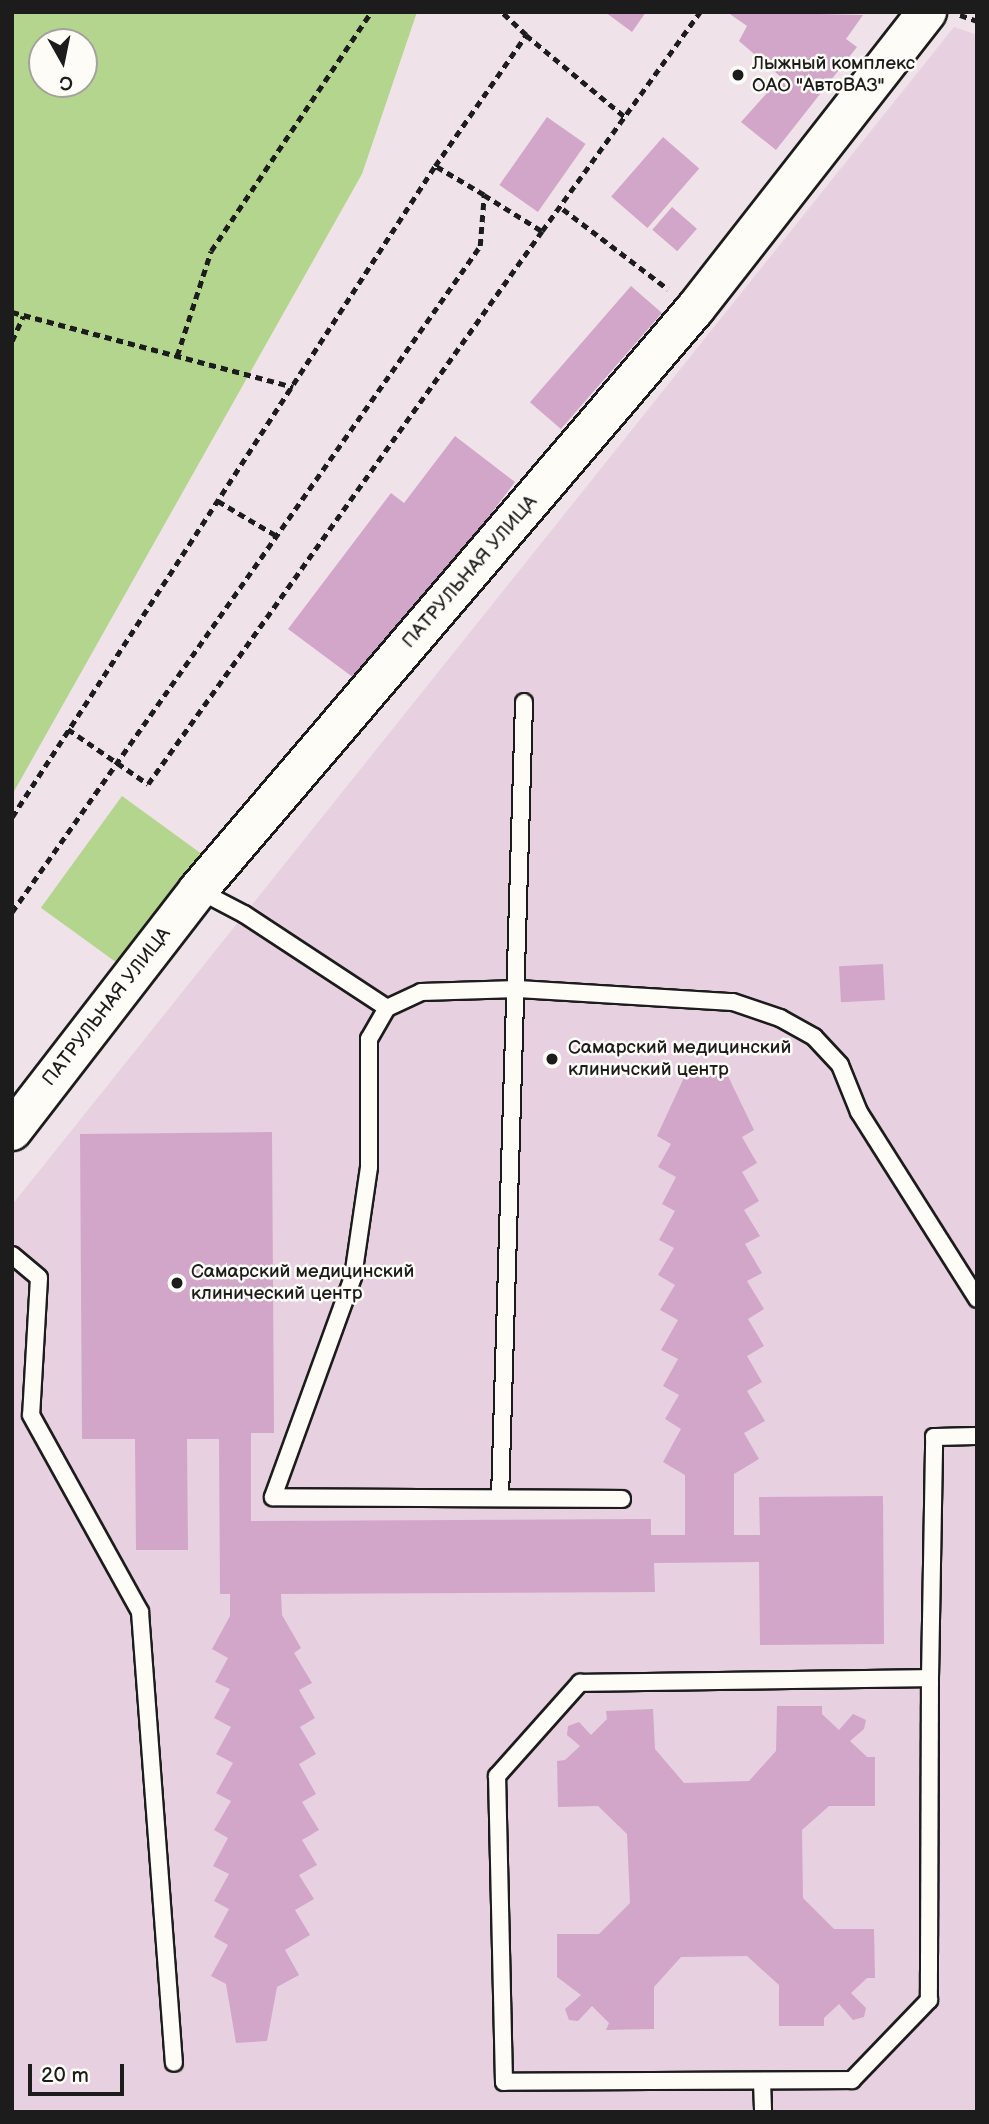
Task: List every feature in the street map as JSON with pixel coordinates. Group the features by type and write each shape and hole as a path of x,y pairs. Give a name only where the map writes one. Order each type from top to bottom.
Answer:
{"street":[{"name":"ПАТРУЛЬНАЯ УЛИЦА","path":"12,1131 198,890 695,309 927,12"}],"lane":[{"path":"500,1498 518,989 524,702"},
{"path":"198,890 244,914 387,1008"},
{"path":"622,1499 273,1496 353,1278 369,1167 369,1039 387,1008 421,992 518,989 733,1002 780,1018 814,1037 840,1065 859,1112 977,1299"},
{"path":"12,1255 38,1278 31,1415 140,1612 174,2063"},
{"path":"930,1678 580,1683 497,1776 503,2082 852,2080 929,2000 934,1437 977,1436"},
{"path":"762,2081 763,2112"}],"path":[{"path":"177,356 211,251 371,12"},
{"path":"502,12 625,117"},
{"path":"68,729 116,764 148,783 542,231 563,209 700,12"},
{"path":"953,12 977,21"},
{"path":"12,817 435,166 526,35"},
{"path":"435,166 542,231"},
{"path":"12,912 480,246 484,195"},
{"path":"563,209 695,309"},
{"path":"12,312 293,387"},
{"path":"12,341 23,316"},
{"path":"218,501 277,536"}],"shaded area":[{"name":"Самарский медицинский клиничский центр","path":"954,27 977,35 977,2112 12,2112 12,1205"}],"green space":[{"path":"12,12 417,12 362,174 12,795"},
{"path":"122,796 205,856 123,968 41,908"}],"building":[{"path":"605,12 646,12 632,32"},
{"path":"727,12 863,15 846,39 857,47 776,150 741,122 781,77 739,41 747,26"},
{"path":"547,117 586,144 538,212 499,185"},
{"path":"663,137 699,168 647,228 611,197"},
{"path":"672,207 697,229 677,251 652,230"},
{"path":"631,286 662,313 561,429 530,402"},
{"path":"455,436 515,482 362,684 288,629 391,493 404,503"},
{"path":"883,964 885,1000 841,1002 839,966"},
{"name":"Самарский медицинский клинический центр","path":"725,1070 754,1130 742,1137 757,1163 742,1172 759,1201 744,1210 760,1236 745,1244 762,1273 747,1281 764,1309 748,1319 764,1346 747,1356 762,1382 747,1391 765,1421 744,1433 759,1459 734,1474 734,1535 760,1535 759,1497 883,1496 884,1644 760,1645 759,1562 654,1563 655,1592 281,1594 282,1615 301,1648 294,1653 312,1683 299,1690 315,1718 300,1727 316,1754 299,1764 316,1794 302,1802 319,1830 302,1840 317,1865 299,1875 314,1899 295,1910 310,1935 285,1950 299,1975 277,1987 267,2041 236,2043 226,1984 211,1976 228,1945 214,1937 229,1909 214,1901 229,1874 213,1866 228,1838 214,1830 231,1801 216,1793 233,1763 216,1754 231,1727 214,1718 230,1689 215,1682 228,1658 212,1649 230,1616 230,1594 220,1594 219,1439 187,1439 188,1550 136,1550 135,1439 82,1439 80,1134 272,1132 274,1433 251,1433 251,1521 651,1519 651,1535 685,1535 685,1475 663,1462 681,1429 665,1419 679,1395 663,1386 678,1359 661,1350 678,1320 660,1310 675,1285 658,1275 674,1248 659,1240 675,1211 662,1204 676,1177 658,1167 671,1144 657,1136 687,1071"},
{"path":"777,1706 822,1706 822,1714 839,1730 853,1714 866,1720 864,1729 850,1741 867,1757 875,1757 875,1806 829,1806 802,1830 803,1898 834,1929 874,1929 875,1978 867,1978 851,1993 866,2008 864,2017 853,2020 839,2004 824,2018 824,2026 779,2026 779,1985 747,1956 681,1957 654,1987 654,2029 606,2030 609,2023 592,2006 578,2021 569,2020 565,2009 581,1995 557,1977 557,1934 599,1934 630,1903 627,1834 598,1806 558,1807 557,1761 565,1760 580,1746 567,1735 568,1726 579,1722 591,1735 607,1719 606,1711 653,1709 655,1749 684,1783 749,1781 776,1751"}],"place":[{"name":"Лыжный комплекс ОАО \"АвтоВАЗ\"","path":"738,75"},
{"name":"Самарский медицинский клиничский центр","path":"552,1059"},
{"name":"Самарский медицинский клинический центр","path":"177,1283"}]}
